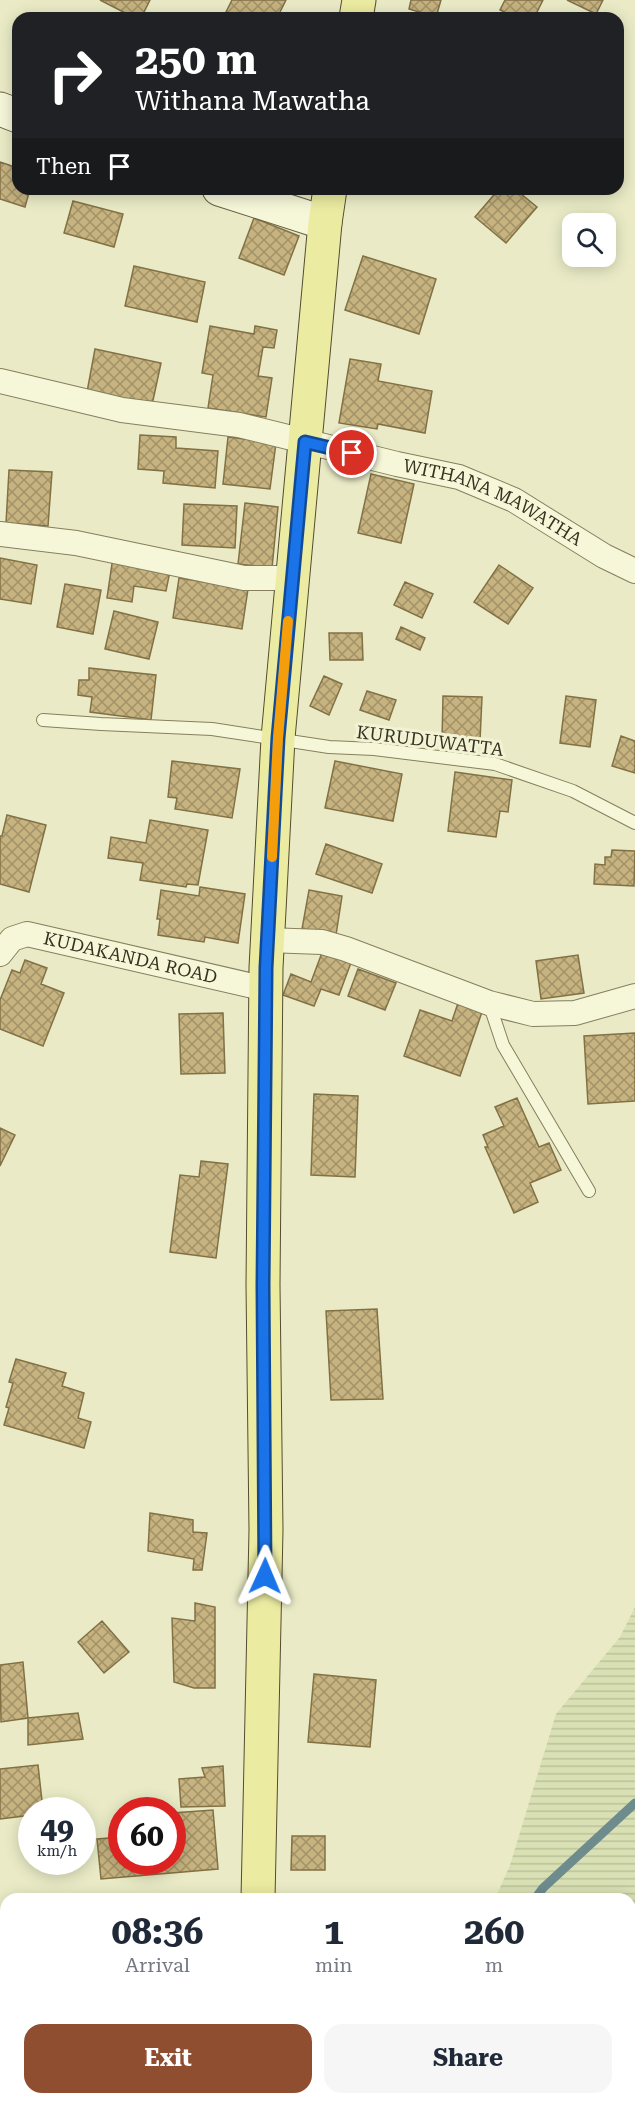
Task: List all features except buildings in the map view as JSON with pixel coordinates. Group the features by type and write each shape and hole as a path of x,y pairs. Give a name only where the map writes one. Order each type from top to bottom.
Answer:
{"main road":[{"path":"258,1893 266,1530 263,1285 267,940 279,738 292,578 329,195"}],"street":[{"path":"238,195 325,223"},
{"name":"WITHANA MAWATHA","path":"0,381 122,410 239,425 459,477 514,500 604,556 635,571"},
{"path":"0,534 76,543 244,578 292,578"},
{"path":"0,925 27,934"},
{"name":"KUDAKANDA ROAD","path":"0,954 12,939 27,934 266,989"},
{"path":"267,940 322,942 489,1003 533,1014 575,1013 635,996"}],"lane":[{"name":"KURUDUWATTA","path":"43,720 212,729 329,747 374,749 495,764 573,791 635,823"},
{"path":"489,1003 503,1045 589,1191"}],"green space":[{"path":"635,1607 635,1893 498,1893 510,1865 556,1714 620,1637"}],"waterway":[{"path":"539,1893 635,1803"}],"slow traffic":[{"path":"272,857 278,738 288,621"}],"route":[{"path":"265,1576 263,1285 266,968 278,738 305,442 352,453"}]}
